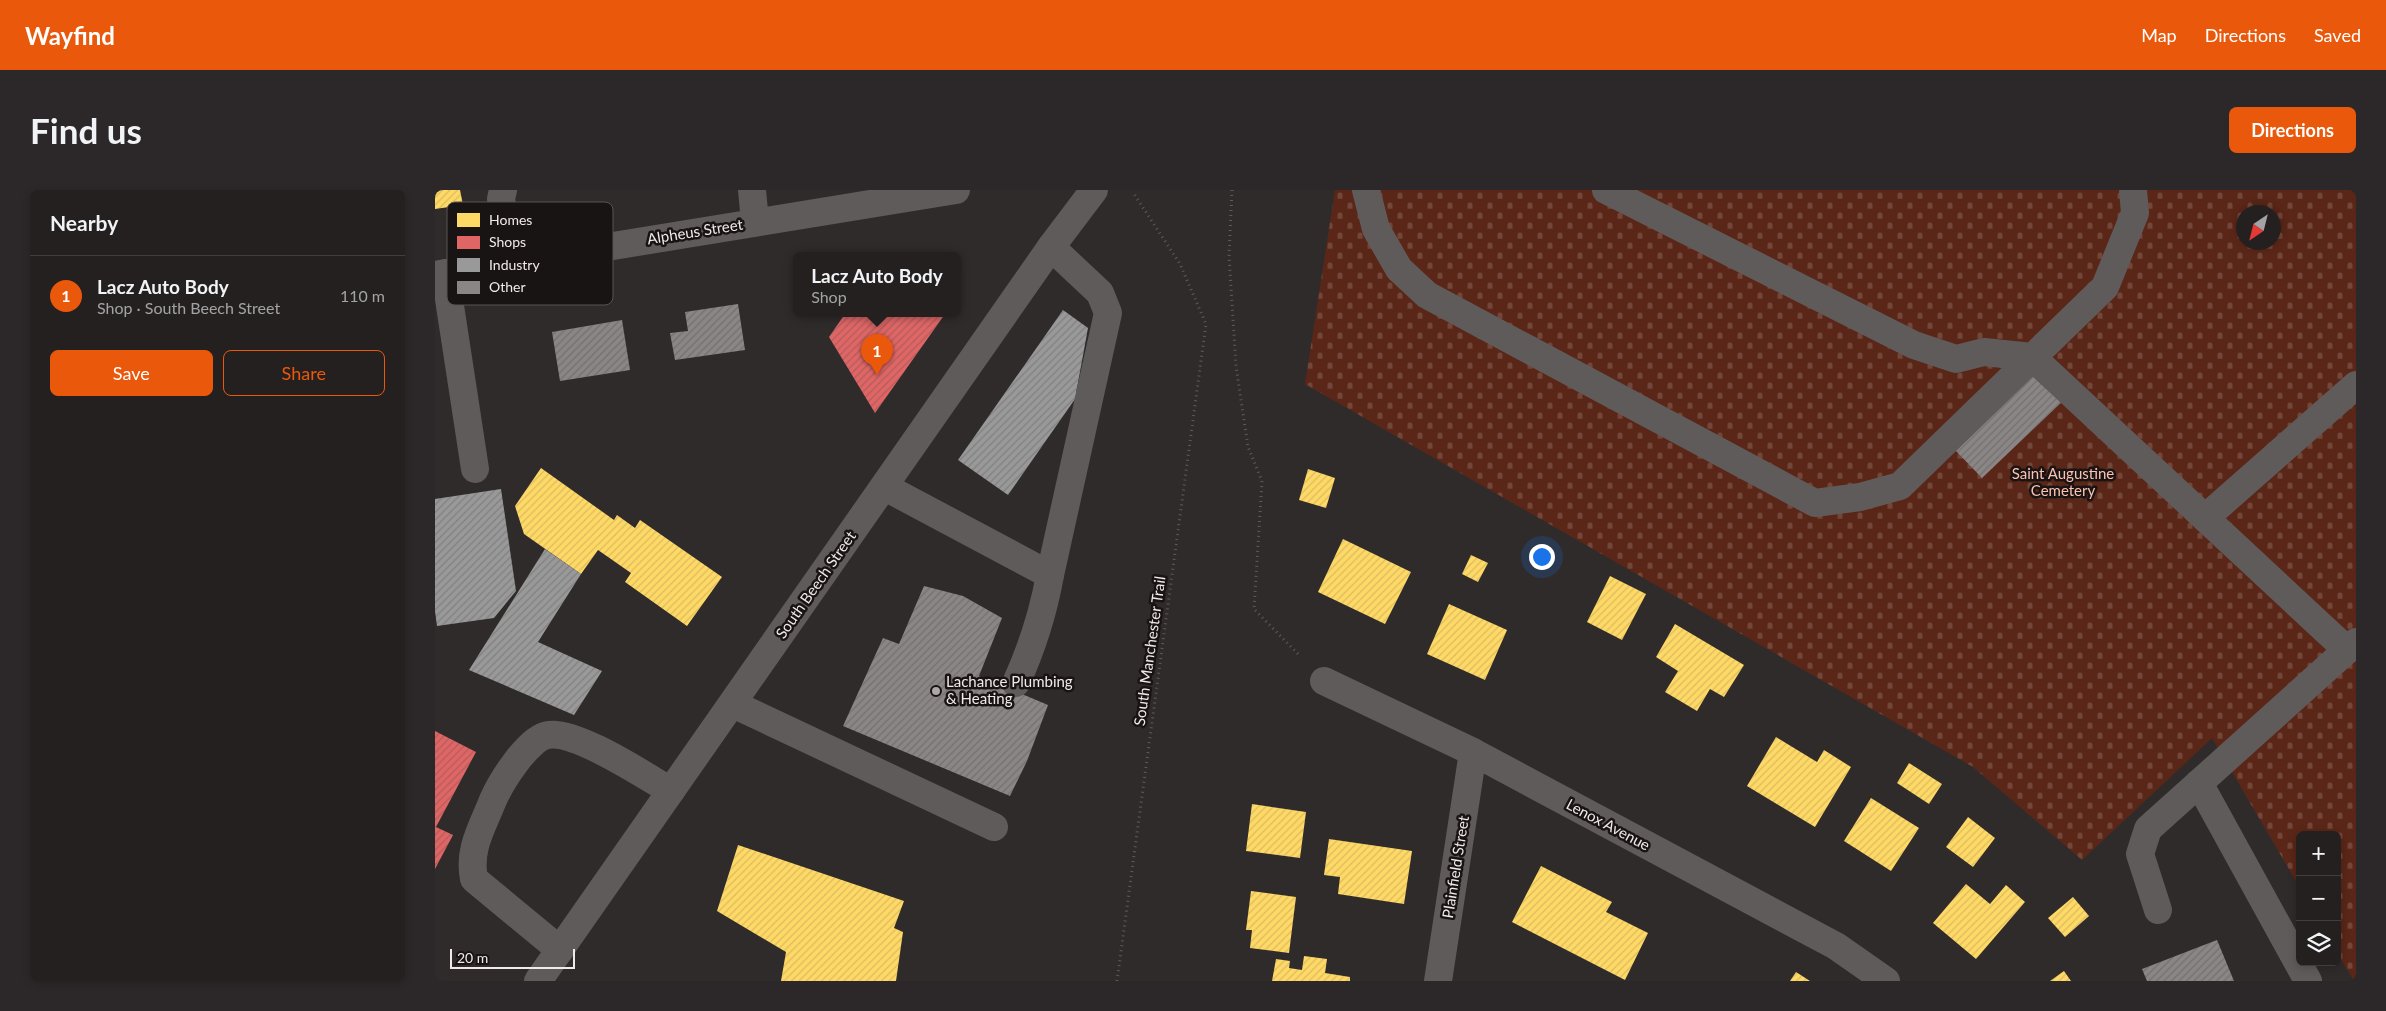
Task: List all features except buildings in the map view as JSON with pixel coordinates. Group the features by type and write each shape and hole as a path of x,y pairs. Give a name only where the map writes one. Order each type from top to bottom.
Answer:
{"street":[{"path":"752,190 755,222"},
{"name":"Alpheus Street","path":"613,245 956,190"},
{"name":"South Beech Street","path":"538,981 1051,247 1094,190"},
{"path":"1365,190 1376,229 1399,269 1427,295 1815,503 1861,497 1900,486 2105,287 2135,213 2133,190"},
{"path":"1606,190 1914,345 1956,359 1984,352 2032,357 2205,518 2351,646 2148,829 2140,854 2157,910"},
{"path":"1016,683 1032,648 1043,611 1049,575 1108,313 1100,293 1051,247"},
{"path":"440,274 475,469"},
{"path":"2205,518 2356,385"},
{"path":"885,487 1049,575"},
{"name":"Lenox Avenue","path":"1324,681 1473,752 1836,946 1886,981"},
{"path":"733,704 993,827"},
{"path":"560,950 474,879 471,862 475,843 497,790 513,767 530,744 548,734 584,741 671,791"},
{"name":"Plainfield Street","path":"1438,981 1473,752"},
{"path":"2199,783 2308,981"}],"path":[{"path":"1231,190 1229,256 1235,366 1248,447 1262,481 1254,609 1324,681"},
{"name":"South Manchester Trail","path":"1117,981 1206,324 1180,264 1134,194"}],"green space":[{"name":"Saint Augustine Cemetery","path":"1335,190 2356,190 2356,981 2354,981 2341,960 2341,831 2296,831 2296,881 2212,738 2082,860 1973,767 1305,384"}],"place":[{"name":"Lacz Auto Body","path":"877,375"},
{"name":"Lachance Plumbing & Heating","path":"936,691"}]}
